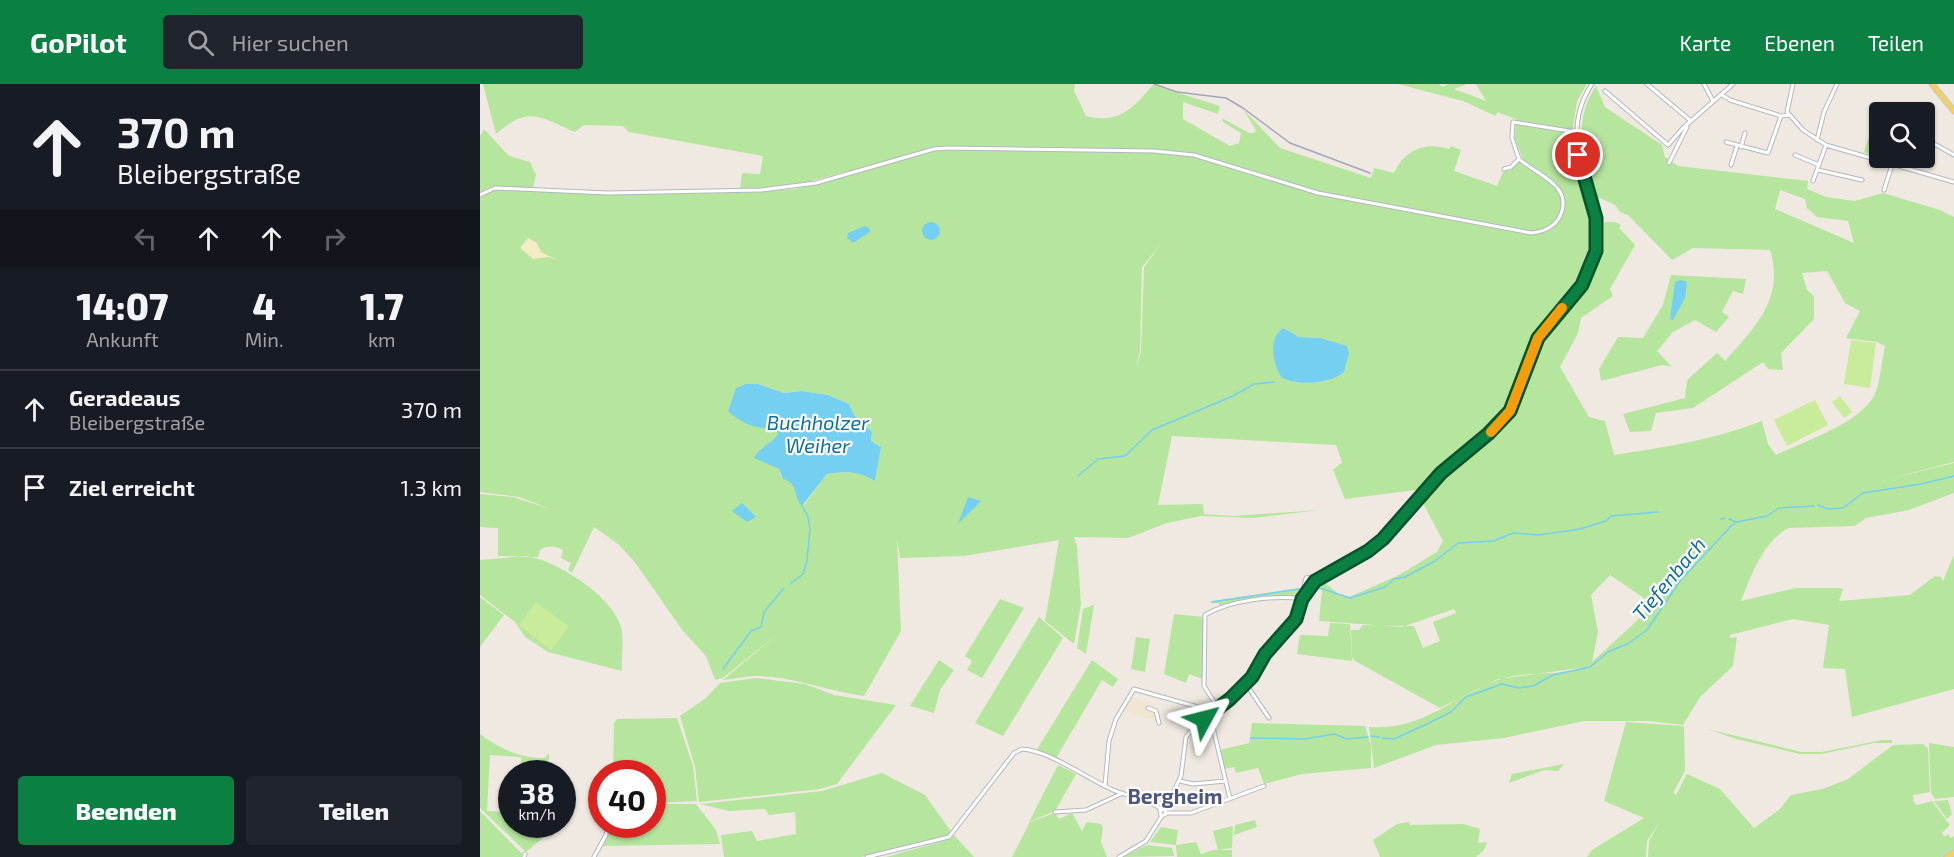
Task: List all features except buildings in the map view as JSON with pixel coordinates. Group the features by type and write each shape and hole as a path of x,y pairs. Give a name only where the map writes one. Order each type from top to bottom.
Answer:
{"main road":[{"path":"1932,84 1954,111"},
{"path":"1947,857 1954,853"}],"street":[{"path":"1119,857 1146,841 1162,816 1180,781 1186,738 1204,719 1246,684 1265,654 1296,619 1302,599 1315,581 1368,551 1383,539 1441,473 1500,423 1516,396 1538,338 1585,279 1596,251 1596,218 1578,155 1576,132 1580,105 1592,84"},
{"path":"1647,84 1690,122"},
{"path":"1704,84 1713,102"},
{"path":"1605,91 1668,145 1733,84"},
{"path":"1792,84 1787,112 1803,130 1826,145 1869,158"},
{"path":"1817,140 1824,112 1837,84"},
{"path":"1722,95 1730,100 1781,116 1790,115"},
{"path":"1726,142 1768,153 1781,116"},
{"path":"480,195 495,188 608,193 740,192 796,187 934,149 948,148 1154,151 1194,155 1318,193 1539,232 1547,230 1558,219 1562,194 1551,179 1519,159 1512,138 1514,122 1576,132"},
{"path":"1669,163 1690,122"},
{"path":"1731,165 1746,132"},
{"path":"1935,144 1954,155"},
{"path":"1813,181 1826,145"},
{"path":"1795,155 1818,167 1862,180"},
{"path":"1504,169 1511,167 1519,159"},
{"path":"1884,190 1891,168"},
{"path":"1903,168 1954,182"},
{"path":"1315,575 1315,581"},
{"path":"1302,599 1302,586 1306,578 1322,575"},
{"path":"1302,586 1308,589"},
{"path":"1218,708 1204,686 1205,615 1245,602 1289,597 1302,599"},
{"path":"1246,684 1269,718"},
{"path":"1104,786 1109,741 1116,718 1134,689 1198,707 1204,719"},
{"path":"1148,708 1156,711 1159,723"},
{"path":"1210,715 1230,799"},
{"path":"867,857 949,837 1014,753 1022,748 1058,762 1104,786 1143,799 1165,810 1186,814 1264,786"},
{"path":"1180,781 1193,784 1226,781"},
{"path":"1055,812 1086,810 1123,793"},
{"path":"1162,816 1159,814 1165,810"},
{"path":"594,857 604,838"}],"shaded area":[{"path":"1132,697 1154,704 1153,709 1157,722 1124,710"}],"green space":[{"path":"483,84 1075,84 1074,91 1086,116 1098,118 1117,116 1124,112 1153,85 1220,106 1218,114 1183,102 1183,119 1230,146 1239,143 1241,133 1223,122 1222,118 1249,133 1254,133 1256,130 1243,109 1280,148 1371,178 1374,168 1394,173 1403,158 1416,149 1432,146 1449,149 1451,146 1461,150 1454,171 1497,186 1504,170 1510,171 1523,159 1515,140 1516,119 1497,112 1496,116 1463,101 1398,84 1439,84 1443,87 1448,84 1467,84 1454,89 1486,101 1476,84 1587,84 1577,101 1571,141 1595,227 1608,222 1617,223 1621,225 1619,228 1635,245 1610,289 1613,296 1581,318 1578,333 1560,367 1589,417 1605,421 1614,455 1708,438 1762,421 1768,444 1776,455 1830,431 1866,406 1876,391 1885,346 1877,342 1846,338 1860,311 1845,303 1827,271 1802,273 1807,290 1814,296 1814,319 1781,353 1783,370 1768,369 1763,362 1693,408 1656,413 1651,431 1630,432 1623,414 1685,398 1687,380 1717,353 1725,361 1764,311 1774,283 1774,267 1770,250 1693,248 1672,260 1628,215 1620,212 1615,205 1600,198 1596,200 1584,156 1582,128 1588,100 1596,86 1605,107 1662,145 1665,157 1678,166 1808,181 1807,189 1826,197 1855,201 1883,193 1940,210 1954,217 1954,462 1881,481 1954,463 1954,493 1909,510 1866,518 1855,526 1789,528 1772,541 1765,550 1741,601 1796,588 1843,589 1839,601 1910,595 1935,576 1941,577 1943,581 1954,555 1954,689 1852,717 1845,669 1823,668 1829,625 1793,619 1730,635 1730,638 1737,637 1733,666 1700,697 1683,725 1648,721 1584,721 1504,738 1436,745 1374,768 1369,727 1405,724 1436,711 1464,696 1440,708 1355,661 1352,657 1351,630 1359,630 1363,625 1379,625 1319,621 1322,590 1315,588 1310,591 1321,580 1341,596 1349,597 1399,575 1437,552 1443,541 1416,490 1345,499 1333,470 1342,462 1336,445 1172,436 1158,505 1203,504 1204,514 1233,516 1320,510 1254,518 1201,516 1167,523 1128,538 1074,537 1077,546 1081,604 1074,644 1045,621 1059,540 964,556 900,558 897,540 901,631 864,696 769,677 752,676 723,680 781,631 723,678 715,680 706,656 683,631 634,561 618,544 594,527 572,573 568,570 571,563 561,558 563,550 554,547 540,550 538,557 498,556 498,528 480,527 480,494 513,497 554,510 519,497 480,492 480,198 494,189 607,194 740,193 796,189 850,174 848,171 792,186 740,189 742,173 760,174 763,156 629,132 623,126 584,125 575,132 534,116 517,119 496,134","holes":["1780,190 1805,199 1807,208 1817,217 1848,221 1854,243 1775,209","1162,243 1144,267 1141,352 1136,370 1140,351 1142,267","1281,329 1299,337 1320,338 1349,354 1344,372 1331,379 1305,383 1282,378 1276,366 1274,353 1277,334","758,384 784,393 802,391 828,395 849,404 854,415 872,432 871,441 881,447 875,481 852,473 827,474 804,505 797,497 794,484 781,476 779,469 764,461 778,434 775,427 728,411 736,388","1610,575 1654,605 1592,662 1598,632 1591,595","1454,609 1456,613 1433,622 1440,641 1423,648 1414,626 1405,626","1581,668 1571,671 1538,674"]},
{"path":"484,129 509,156 530,162 536,175 533,188 493,186 480,192 480,136"},
{"path":"1869,136 1869,154 1864,152"},
{"path":"1671,275 1746,279 1743,294 1733,291 1722,312 1729,317 1716,332 1695,320 1673,332 1657,351 1672,367 1662,365 1601,381 1599,369 1618,337 1643,338 1663,305"},
{"path":"1851,340 1876,343 1870,388 1844,384"},
{"path":"1840,396 1852,412 1844,418 1832,402"},
{"path":"1815,400 1828,425 1787,446 1774,420"},
{"path":"527,556 567,572 605,601 620,624 623,641 622,671 548,652 525,637 515,622 480,595 480,560"},
{"path":"1300,588 1301,596 1298,597 1245,602 1220,608 1219,603 1211,603 1212,601"},
{"path":"480,597 504,615 480,647"},
{"path":"1000,599 1024,608 982,678 967,670 972,661 965,656"},
{"path":"536,602 569,627 551,650 519,625"},
{"path":"1094,605 1086,654 1077,648 1083,609"},
{"path":"1174,614 1204,617 1203,679 1189,674 1186,683 1164,674"},
{"path":"1039,617 1063,638 1003,736 975,723"},
{"path":"1330,623 1350,624 1352,661 1297,654 1300,635 1328,636"},
{"path":"1136,637 1150,639 1145,672 1131,669"},
{"path":"939,660 954,670 940,690 934,713 910,706"},
{"path":"1092,660 1118,679 1113,687 1102,680 1055,760 1036,751"},
{"path":"756,678 805,684 834,695 896,705 837,784 820,789 699,802 695,767 680,716 706,698 720,683"},
{"path":"677,718 693,766 697,801 666,802 666,760 613,760 614,723 617,719"},
{"path":"1626,722 1684,726 1685,771 1673,793 1676,795 1687,774 1720,789 1754,828 1780,809 1791,795 1823,789 1848,779 1893,745 1923,744 1928,748 1930,792 1913,795 1914,802 1917,805 1932,801 1950,825 1942,833 1945,837 1948,834 1951,838 1954,836 1954,851 1944,857 1648,857 1649,841 1660,822 1647,841 1646,857 1587,857 1592,850 1644,818 1604,801"},
{"path":"1252,723 1365,726 1371,746 1371,768 1302,774 1264,784 1258,768 1236,773 1234,767 1224,769 1220,750 1249,743"},
{"path":"1708,729 1801,752 1822,752 1882,740 1892,740 1892,743 1874,743 1822,754 1800,754 1736,739"},
{"path":"480,734 502,748 519,755 545,758 549,753 549,760 521,760 521,757 490,755 487,811 498,811 498,825 480,808"},
{"path":"1929,743 1954,747 1954,797 1935,799 1931,793"},
{"path":"1564,764 1558,771 1544,770 1509,783 1512,774"},
{"path":"1058,765 1076,774 1055,811 1029,822"},
{"path":"882,773 925,795 952,833 943,839 861,857 724,857 721,835 752,831 757,841 796,834 795,812 769,815 765,809 729,811 700,804 822,791"},
{"path":"1948,800 1952,814 1947,819 1934,801"},
{"path":"666,804 696,804 716,830 720,844 600,846 606,838 666,838"},
{"path":"480,811 498,829 498,838 506,838 523,857 480,857"},
{"path":"1055,813 1059,819 1072,813 1082,831 1087,822 1101,824 1103,828 1101,842 1107,857 1012,857 1030,822"},
{"path":"1255,820 1257,827 1234,835 1235,825"},
{"path":"1409,822 1410,825 1464,824 1480,829 1478,843 1487,842 1484,850 1476,857 1380,857 1373,840 1397,824"},
{"path":"1233,826 1232,848 1218,850 1213,831"},
{"path":"1161,827 1178,830 1176,845 1150,842"},
{"path":"954,835 974,857 886,857 944,841"},
{"path":"511,838 543,838 526,852"},
{"path":"1196,842 1201,854 1213,850 1232,850 1232,857 1177,857 1176,845"},
{"path":"1147,845 1172,848 1174,856 1123,857"}],"sand":[{"path":"528,238 537,243 541,252 557,260 548,257 533,259 520,248"}],"water":[{"path":"927,222 935,222 940,227 938,238 927,240 922,235 922,227"},
{"path":"865,226 870,229 870,232 853,243 847,238 848,233"},
{"path":"1681,280 1687,282 1685,298 1673,320 1670,319 1675,282"},
{"path":"1283,328 1299,337 1320,338 1347,346 1349,354 1344,372 1331,379 1305,383 1282,378 1274,359 1273,345"},
{"name":"Buchholzer Weiher","path":"746,384 758,384 784,393 802,391 828,395 849,404 854,415 872,432 871,441 881,447 875,481 852,473 827,474 802,506 794,487 783,479 779,469 754,458 778,434 775,428 750,425 728,411 736,388"},
{"path":"968,497 981,501 958,524"},
{"path":"742,503 756,517 747,522 732,511"}],"waterway":[{"path":"1078,476 1098,459 1125,456 1152,430 1233,396 1254,384 1274,382"},
{"name":"Tiefenbach","path":"1818,505 1828,509 1843,508 1863,493 1921,484 1954,476"},
{"path":"790,584 803,574 807,561 810,529 808,517 802,506"},
{"name":"Tiefenbach","path":"1382,738 1394,739 1451,712 1466,697 1502,684 1519,688 1533,686 1553,675 1590,667 1608,652 1629,643 1647,630 1680,581 1731,526 1737,522 1767,516 1779,508 1814,506"},
{"path":"1312,590 1317,587 1350,598 1385,587 1394,579 1405,577 1435,561 1458,543 1494,541 1513,533 1539,535 1580,529 1606,521 1611,516 1658,512"},
{"path":"1721,519 1725,518"},
{"name":"Tiefenbach","path":"1729,519 1736,522"},
{"path":"723,669 751,631 761,627 764,612 784,588"},
{"path":"1212,602 1299,589"},
{"name":"Tiefenbach","path":"1251,738 1305,739 1335,734 1347,739 1368,737"},
{"name":"Tiefenbach","path":"1371,736 1379,737"}],"railway":[{"path":"1154,84 1177,92 1226,98 1290,143 1370,173"}],"slow traffic":[{"path":"1491,432 1510,411 1538,338 1562,308"}],"district":[{"name":"Bergheim","path":"1175,797"}],"route":[{"path":"1204,719 1230,699 1252,677 1261,658 1296,619 1302,599 1315,581 1368,551 1383,539 1441,473 1456,458 1488,434 1510,411 1538,338 1582,285 1589,273 1596,251 1598,239 1596,218 1578,155"}]}
